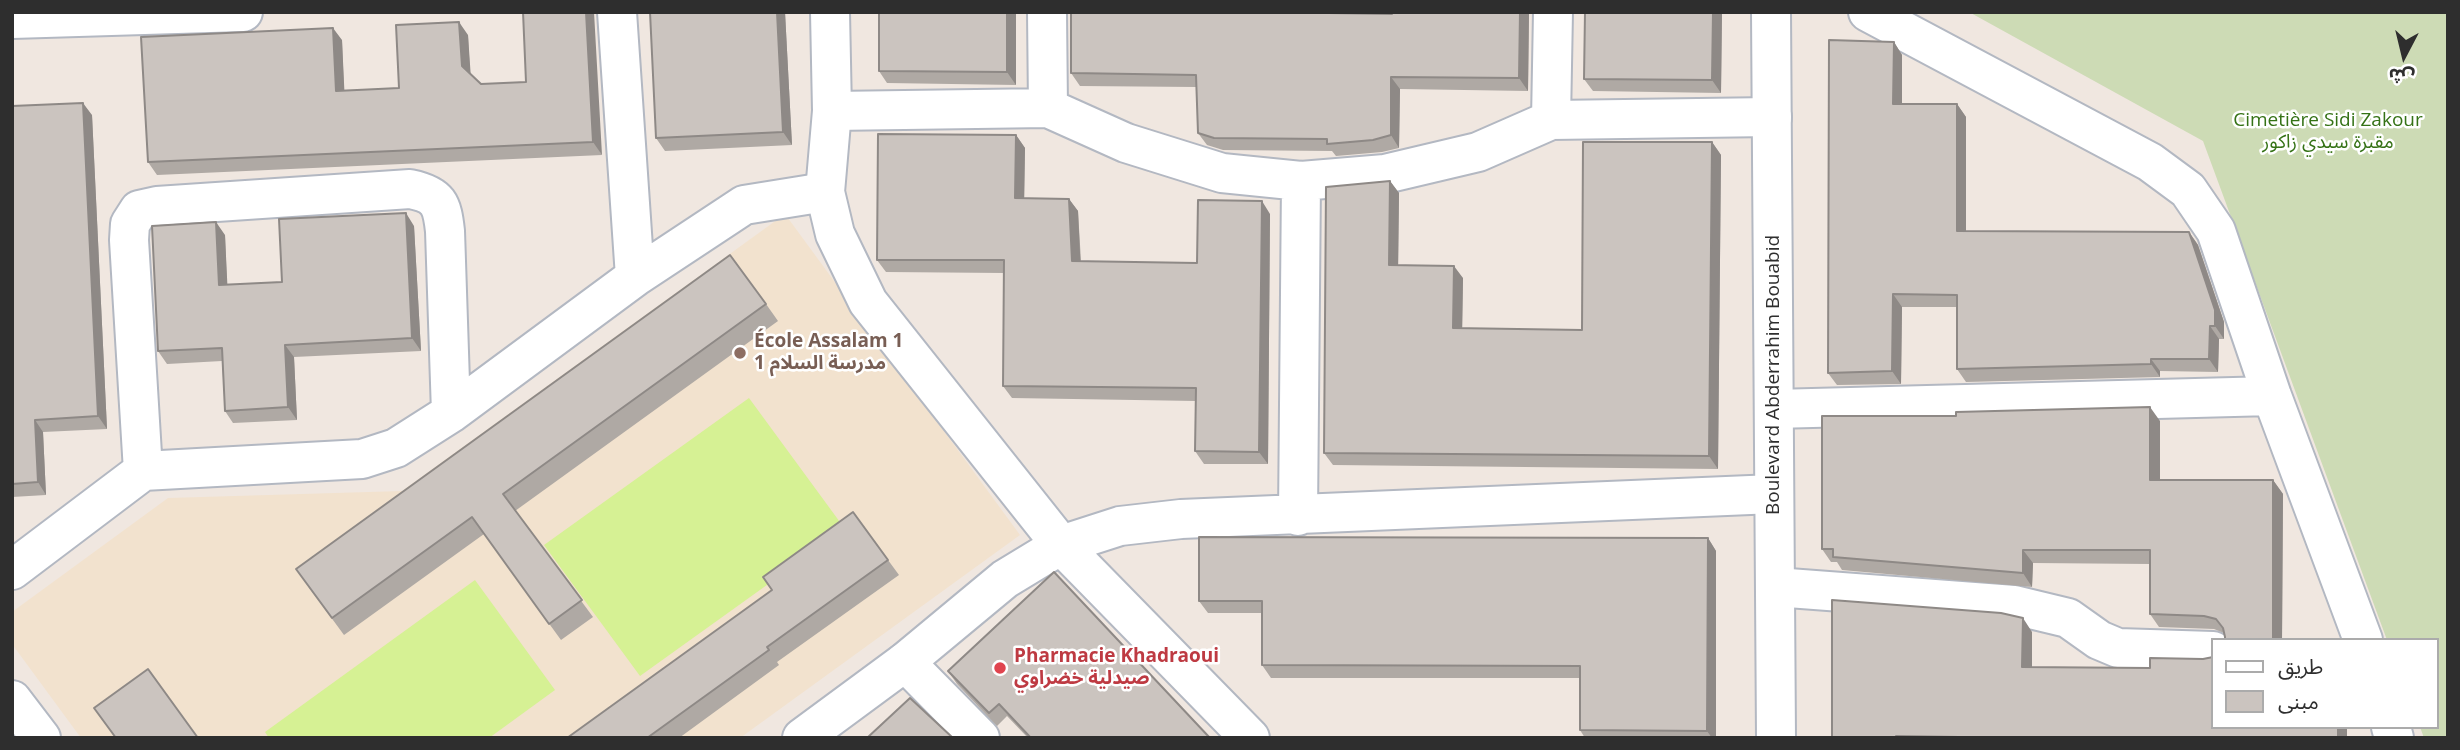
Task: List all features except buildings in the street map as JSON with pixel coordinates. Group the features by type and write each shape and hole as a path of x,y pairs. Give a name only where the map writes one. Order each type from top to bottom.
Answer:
{"street":[{"path":"12,19 243,12"},
{"path":"617,12 635,277"},
{"path":"830,12 832,110 825,192 835,234 868,302 1060,545 1250,738"},
{"path":"1047,12 1048,108"},
{"path":"1551,120 1553,12"},
{"name":"Boulevard Abderrahim Bouabid","path":"1771,12 1776,738"},
{"path":"1868,12 2150,162 2188,190 2216,231 2272,396 2361,638"},
{"path":"832,110 1048,108 1126,143 1222,173 1301,181 1385,174 1478,152 1551,120 1772,117"},
{"path":"1298,516 1301,181"},
{"path":"143,471 129,240 130,225 139,210 157,206 410,189 429,193 442,209 445,231 452,413"},
{"path":"12,570 143,471 362,459 396,448 452,413 635,277 744,205 825,192"},
{"path":"1773,409 2272,396"},
{"path":"802,738 905,662 1005,579 1060,545 1120,526 1181,519 1774,494"},
{"path":"1775,587 2014,605 2068,618 2099,640 2118,648 2212,651"},
{"path":"905,662 980,738"},
{"path":"12,700 41,738"}],"shaded area":[{"name":"École Assalam 1 مدرسة السلام 1","path":"785,214 1020,535 740,738 81,738 12,644 12,612 168,498 402,491"}],"green space":[{"name":"Cimetière Sidi Zakour مقبرة سيدي زاكور","path":"1969,12 2448,12 2448,738 2424,738 2421,729 2439,729 2439,638 2386,638 2203,141"},
{"path":"749,398 845,529 640,676 544,545"},
{"path":"475,580 555,690 489,738 269,738 265,732"}],"place":[{"name":"École Assalam 1 مدرسة السلام 1","path":"740,353"},
{"name":"Pharmacie Khadraoui صيدلية خضراوي","path":"1000,668"}]}
